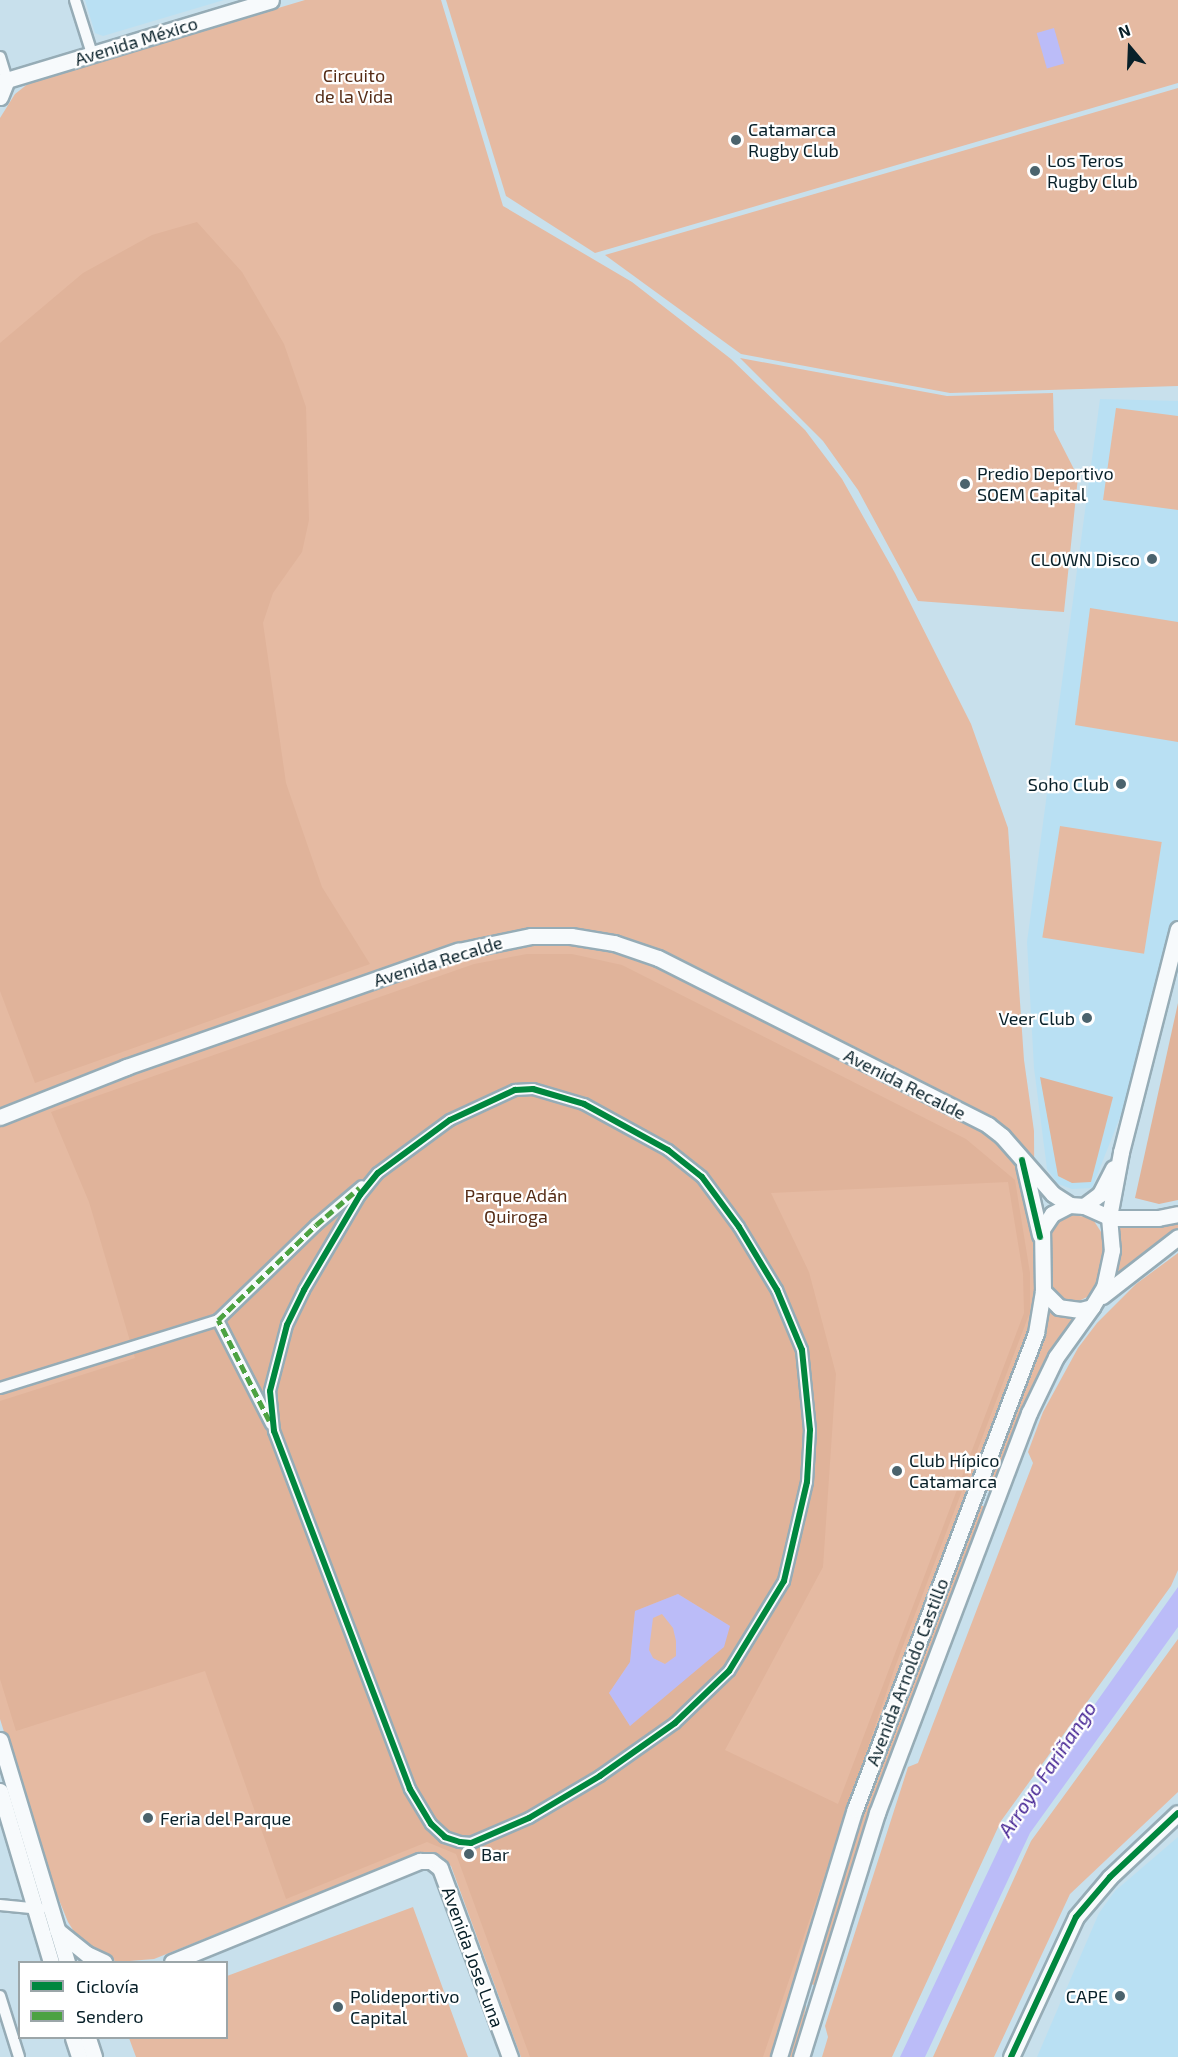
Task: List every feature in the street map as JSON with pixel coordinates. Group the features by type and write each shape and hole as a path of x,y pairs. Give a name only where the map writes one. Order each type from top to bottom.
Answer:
{"main road":[{"name":"Avenida México","path":"3,81 261,2"},
{"path":"0,98 3,81"},
{"path":"1096,1303 1112,1250 1110,1217 1121,1152 1178,929"},
{"name":"Avenida Recalde","path":"0,1117 126,1066 458,951 498,941 571,936 614,943 658,958 988,1125 1053,1194 1077,1205"},
{"path":"1040,1237 1052,1214 1100,1194 1121,1152"},
{"path":"1022,1160 1040,1237 1043,1291 1059,1307 1080,1310 1096,1303 1178,1237"},
{"path":"1077,1205 1110,1217 1158,1218 1178,1214"},
{"name":"Avenida Arnoldo Castillo","path":"779,2057 855,1809 1026,1365 1036,1334 1043,1291"},
{"name":"Avenida Arnoldo Castillo","path":"801,2057 877,1813 1029,1413 1056,1357 1096,1303"},
{"path":"0,1740 43,1908 51,1961"},
{"path":"0,1791 43,1908 57,1930 67,1961"},
{"path":"1011,2057 1076,1917 1110,1877 1178,1813"},
{"name":"Avenida Jose Luna","path":"174,1961 420,1861 431,1861 440,1868 510,2057"},
{"path":"57,1930 87,1954 102,1961"},
{"path":"74,2039 79,2057"},
{"path":"89,2039 96,2057"},
{"path":"96,2057 100,2039"}],"street":[{"path":"75,0 92,54"},
{"path":"0,57 3,81"},
{"path":"0,1388 218,1320 316,1224 378,1173 450,1119 515,1090 533,1089 558,1094 628,1126 668,1150 702,1177 758,1255 793,1320 802,1350 810,1430 807,1482 784,1581 729,1671 675,1723 600,1776 529,1818 471,1843 460,1842 431,1824 410,1789 274,1431 218,1320"},
{"path":"274,1431 270,1391 287,1325 322,1257 378,1173"},
{"path":"0,1905 43,1908"},
{"path":"0,1996 19,2057"}],"shaded area":[{"path":"85,0 224,0 103,36 95,33"},
{"path":"1100,399 1178,401 1178,971 1092,1188 1072,1189 1058,1184 1047,1169 1034,1068 1027,942"},
{"name":"CAPE","path":"1178,1837 1178,2057 1037,2057 1099,1913 1115,1891"}],"green space":[{"name":"Parque Adán Quiroga","path":"305,0 441,0 503,206 632,282 731,359 805,430 842,479 895,573 971,724 1008,828 1024,1060 1034,1131 1035,1313 797,1974 771,2057 521,2057 451,1866 433,1854 414,1855 154,1959 129,1961 115,1961 80,1941 68,1922 48,1873 0,1719 0,118 15,94 29,83"},
{"name":"Catamarca Rugby Club","path":"446,0 1178,0 1178,83 595,253 506,196"},
{"name":"Los Teros Rugby Club","path":"1178,88 1178,386 950,393 741,354 605,255"},
{"path":"197,222 242,272 284,344 306,407 309,520 302,552 273,593 263,623 286,783 322,887 370,964 35,1083 0,991 0,343 83,273 152,235"},
{"name":"Predio Deportivo SOEM Capital","path":"740,358 947,396 1053,393 1054,430 1078,477 1064,612 918,601 858,490 823,441"},
{"path":"1116,408 1178,416 1178,510 1103,500"},
{"path":"1090,608 1178,622 1178,742 1075,725"},
{"path":"1060,826 1162,842 1144,954 1042,938"},
{"path":"527,954 572,954 622,965 966,1139 1015,1180 1030,1273 1030,1312 895,1667 763,2057 530,2057 456,1854 427,1842 286,1899 205,1671 16,1731 0,1679 0,1401 135,1358 89,1202 51,1112 474,964","holes":["1008,1182 1023,1274 1024,1313 838,1804 725,1750 823,1567 836,1374 809,1272 771,1193","678,1594 730,1626 630,1726 609,1693 630,1662 635,1611"]},
{"path":"1178,1003 1178,1200 1159,1204 1135,1198"},
{"path":"1040,1077 1113,1097 1091,1182 1072,1183 1058,1176"},
{"path":"1066,1214 1092,1218 1105,1238 1098,1283 1091,1295 1077,1302 1060,1299 1050,1288 1045,1245 1050,1225"},
{"path":"1178,1221 1178,1230 1113,1277 1119,1224"},
{"path":"1178,1253 1178,1570 1171,1586 1001,1821 892,2057 822,2057 828,2037 825,2026 908,1767 918,1763 1033,1463 1028,1452 1043,1412 1078,1348 1097,1323 1136,1284"},
{"path":"1050,1309 1076,1318 1039,1375 992,1492 983,1489 1031,1370"},
{"path":"977,1504 986,1507 817,1986 808,1983 854,1831"},
{"path":"1178,1639 1178,1792 1070,1894 994,2057 933,2057 1031,1841"},
{"name":"Polideportivo Capital","path":"413,1907 468,2057 136,2057 129,2039 228,2039 228,1976"},
{"path":"802,2004 806,2006 796,2057 785,2057"}],"water":[{"path":"1054,28 1064,64 1047,69 1037,33"},
{"path":"1178,1587 1178,1627 1030,1833 925,2057 900,2057 1012,1821"},
{"path":"678,1594 730,1626 724,1647 630,1726 609,1693 630,1662 635,1611","holes":["662,1614 673,1628 676,1656 665,1664 653,1658 649,1650 653,1618"]}],"marked path":[{"path":"269,1421 218,1320 316,1225 359,1188"}],"cycle path":[{"path":"533,1089 584,1104 668,1150 702,1177 739,1227 777,1290 802,1350 810,1430 807,1482 784,1581 729,1671 675,1723 600,1776 529,1818 471,1843 445,1837 431,1824 410,1789 274,1431 270,1391 287,1325 304,1290 360,1195 378,1173 450,1120 515,1090 533,1089"},
{"path":"1022,1160 1040,1237"},
{"path":"1011,2057 1076,1917 1110,1877 1178,1813"}],"place":[{"name":"Catamarca Rugby Club","path":"736,140"},
{"name":"Los Teros Rugby Club","path":"1035,171"},
{"name":"Predio Deportivo SOEM Capital","path":"965,484"},
{"name":"CLOWN Disco","path":"1152,559"},
{"name":"Soho Club","path":"1121,784"},
{"name":"Veer Club","path":"1087,1018"},
{"name":"Club Hípico Catamarca","path":"897,1471"},
{"name":"Feria del Parque","path":"148,1818"},
{"name":"Bar","path":"469,1854"},
{"name":"CAPE","path":"1120,1996"},
{"name":"Polideportivo Capital","path":"338,2007"}],"park label":[{"name":"Circuito de la Vida","path":"354,86"}],"water label":[{"name":"Arroyo Fariñango","path":"1047,1769"}]}
